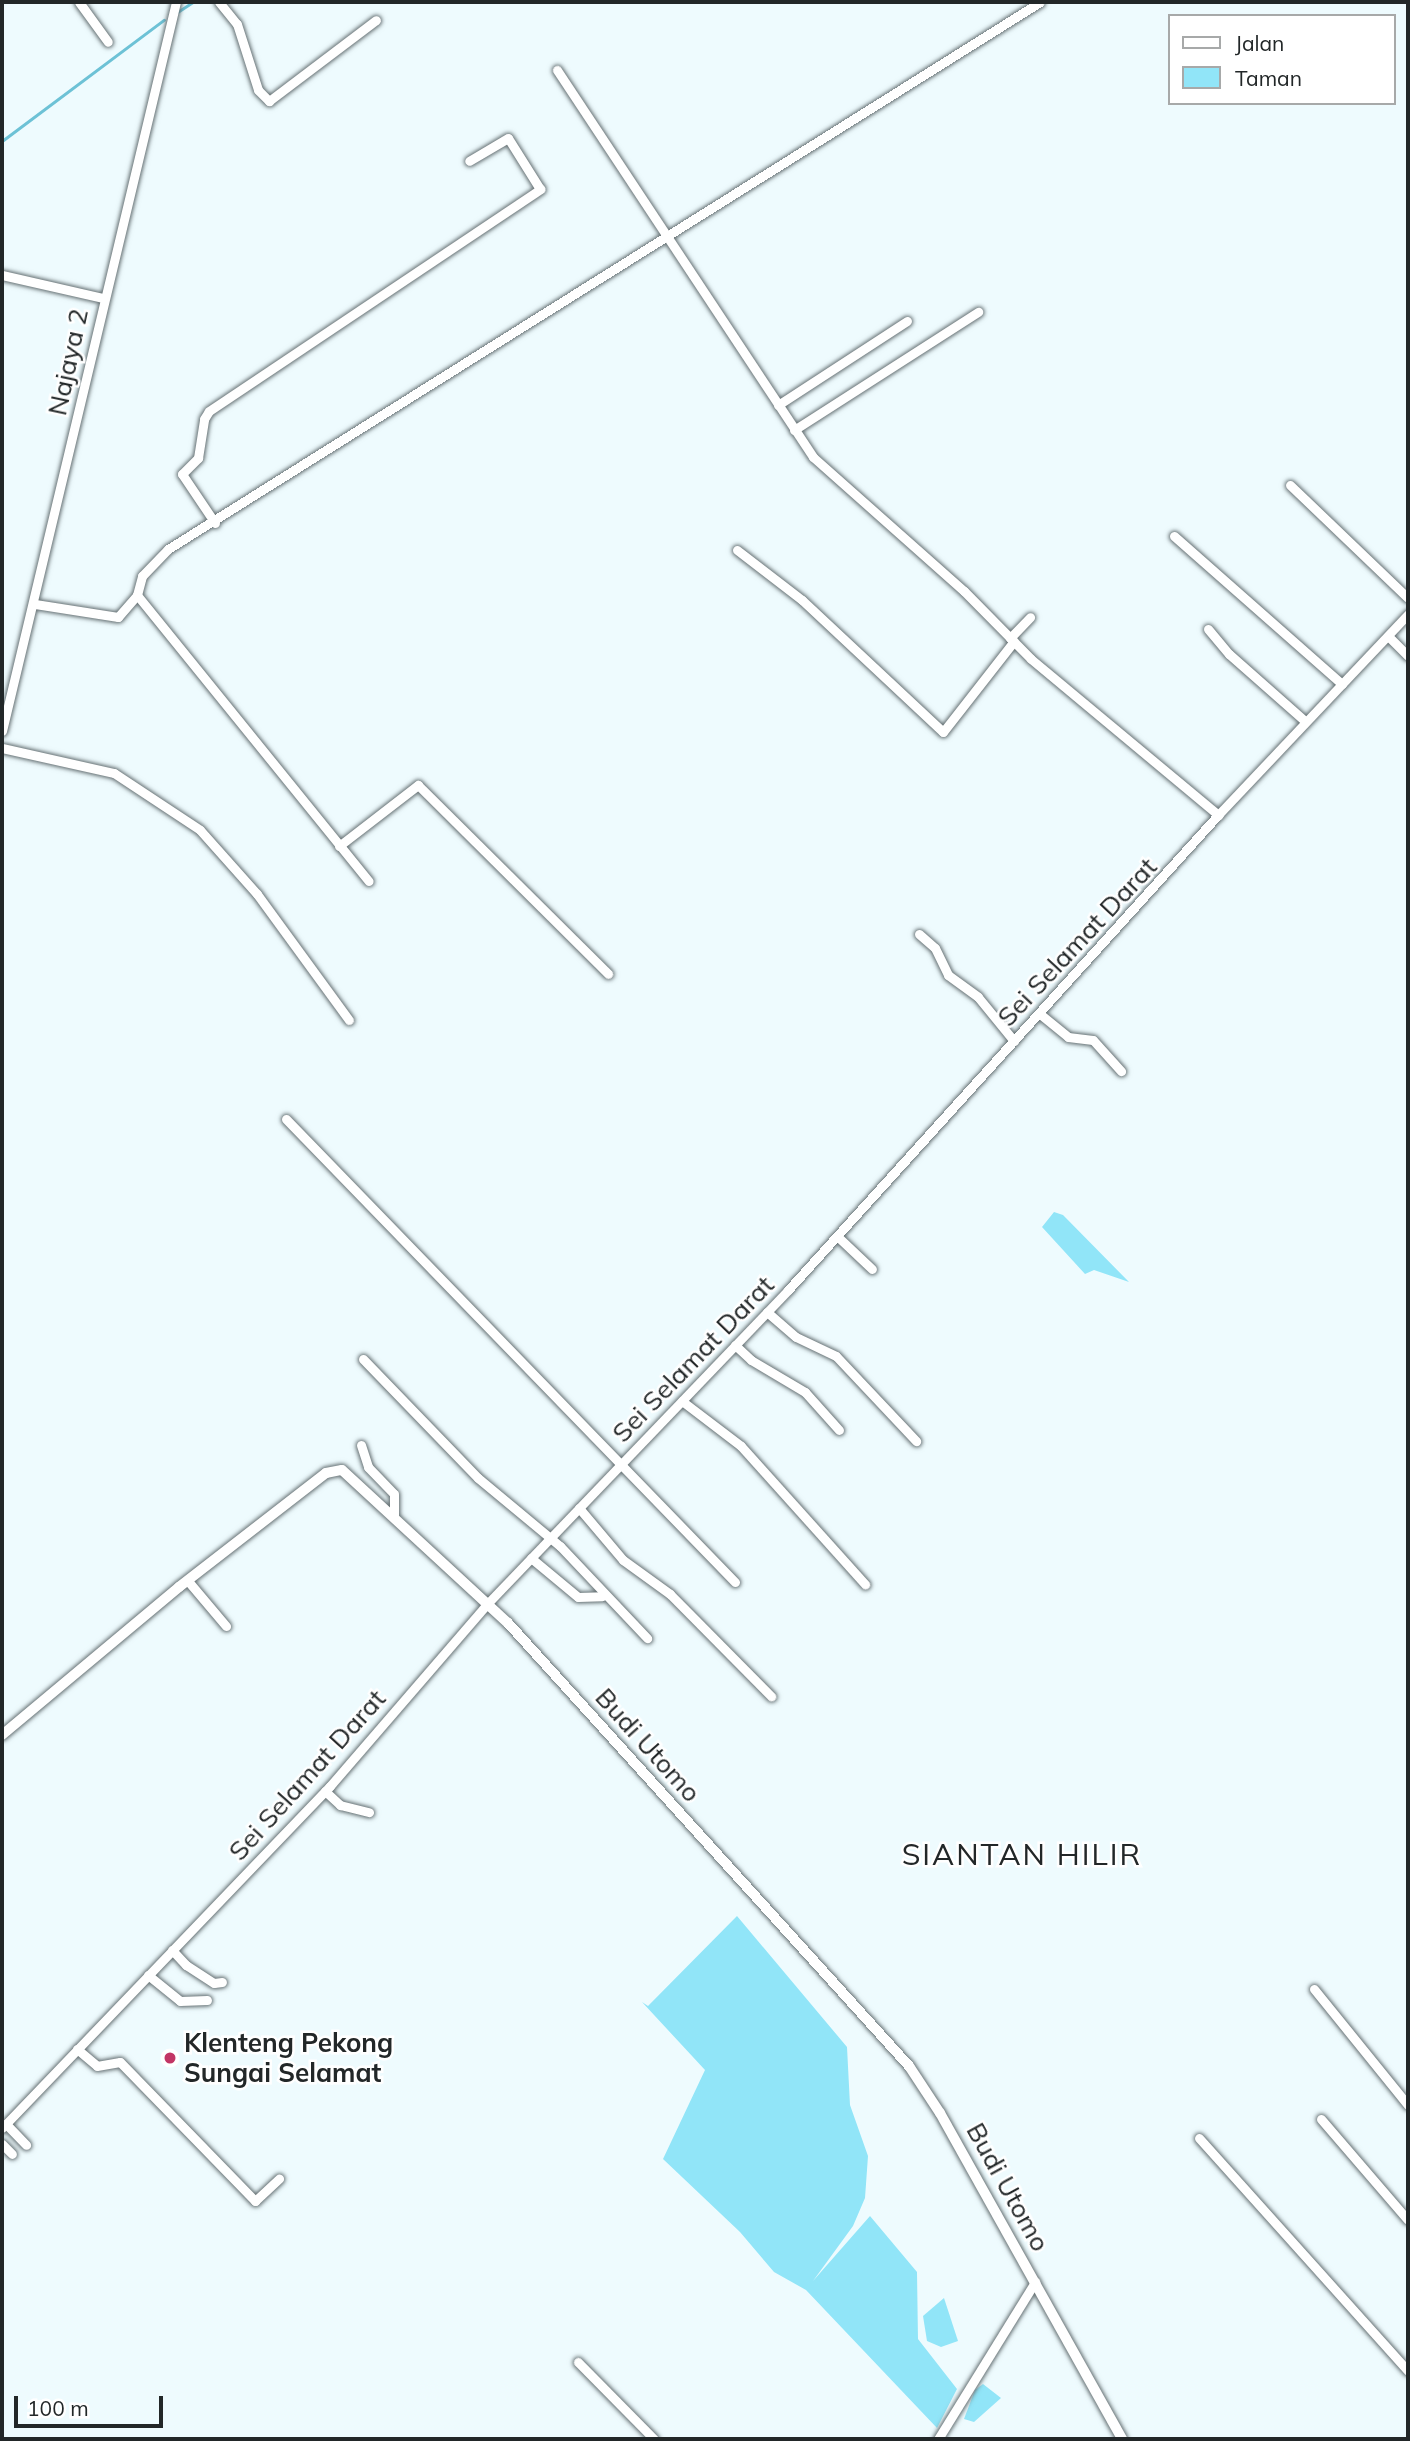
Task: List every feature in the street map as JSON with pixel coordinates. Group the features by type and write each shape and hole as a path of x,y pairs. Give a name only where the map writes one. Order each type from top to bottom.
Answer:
{"street":[{"path":"79,2 107,42"},
{"name":"Najaya 2","path":"2,731 35,604 103,298 176,2"},
{"path":"219,2 237,24 258,90 269,101 376,20"},
{"path":"35,604 118,617 137,595 142,576 154,561 666,234 1040,2"},
{"path":"557,70 794,430 820,464 1012,639 1218,815"},
{"path":"215,523 182,474 198,458 204,419 209,411 540,189 506,138 469,161"},
{"path":"2,275 103,298"},
{"path":"794,430 978,312"},
{"path":"778,405 907,321"},
{"path":"1290,485 1408,598"},
{"path":"1174,536 1342,684"},
{"path":"737,550 802,600 943,732 1030,617"},
{"path":"137,595 369,881"},
{"name":"Sei Selamat Darat","path":"6,2127 172,1950 327,1793 492,1607 531,1558 579,1508 626,1466 682,1401 738,1348 841,1239 1014,1041 1042,1016 1218,815 1408,614"},
{"path":"1208,629 1305,721"},
{"path":"1388,636 1408,656"},
{"path":"2,748 114,773 200,830 257,894 349,1020"},
{"path":"339,846 418,785 608,974"},
{"path":"919,934 935,948 948,975 978,997 1014,1041"},
{"path":"1042,1016 1054,1029 1078,1041 1093,1040 1121,1071"},
{"path":"286,1118 626,1466 735,1582"},
{"path":"841,1239 872,1269"},
{"path":"770,1315 784,1327 836,1356 916,1441"},
{"path":"738,1348 751,1360 805,1392 839,1430"},
{"path":"363,1359 483,1484 560,1546 602,1595 647,1638"},
{"path":"682,1401 703,1421 741,1446 865,1584"},
{"path":"361,1445 368,1467 394,1494 394,1515"},
{"name":"Budi Utomo","path":"2,1735 188,1581 326,1472 342,1470 394,1515 508,1623 909,2066 940,2113 1122,2439"},
{"path":"579,1508 598,1527 623,1560 670,1594 771,1696"},
{"path":"531,1558 578,1597 602,1595"},
{"path":"188,1581 226,1626"},
{"path":"327,1793 340,1805 369,1812"},
{"path":"172,1950 186,1965 214,1983 222,1982"},
{"path":"148,1975 180,2001 207,2000"},
{"path":"1314,1989 1408,2105"},
{"path":"79,2051 93,2065 120,2062 256,2201 279,2179"},
{"path":"1321,2119 1408,2220"},
{"path":"6,2127 26,2145"},
{"path":"1199,2138 1408,2371"},
{"path":"2,2144 12,2154"},
{"path":"938,2439 1034,2282"},
{"path":"578,2362 654,2439"}],"green space":[{"path":"1054,1212 1063,1215 1129,1282 1094,1270 1085,1274 1042,1227"},
{"path":"737,1916 847,2047 850,2105 868,2156 865,2198 853,2226 813,2281 870,2216 917,2272 918,2339 957,2389 937,2428 806,2290 774,2272 740,2232 663,2159 705,2070 642,2002 648,2006"},
{"path":"944,2298 958,2341 941,2347 927,2341 923,2316"},
{"path":"983,2384 1001,2398 974,2422 964,2419 975,2390"}],"waterway":[{"path":"176,13 193,2"},
{"path":"2,141 164,20"}],"place":[{"name":"Klenteng Pekong Sungai Selamat","path":"170,2058"}],"district":[{"name":"SIANTAN HILIR","path":"1022,1854"}]}
